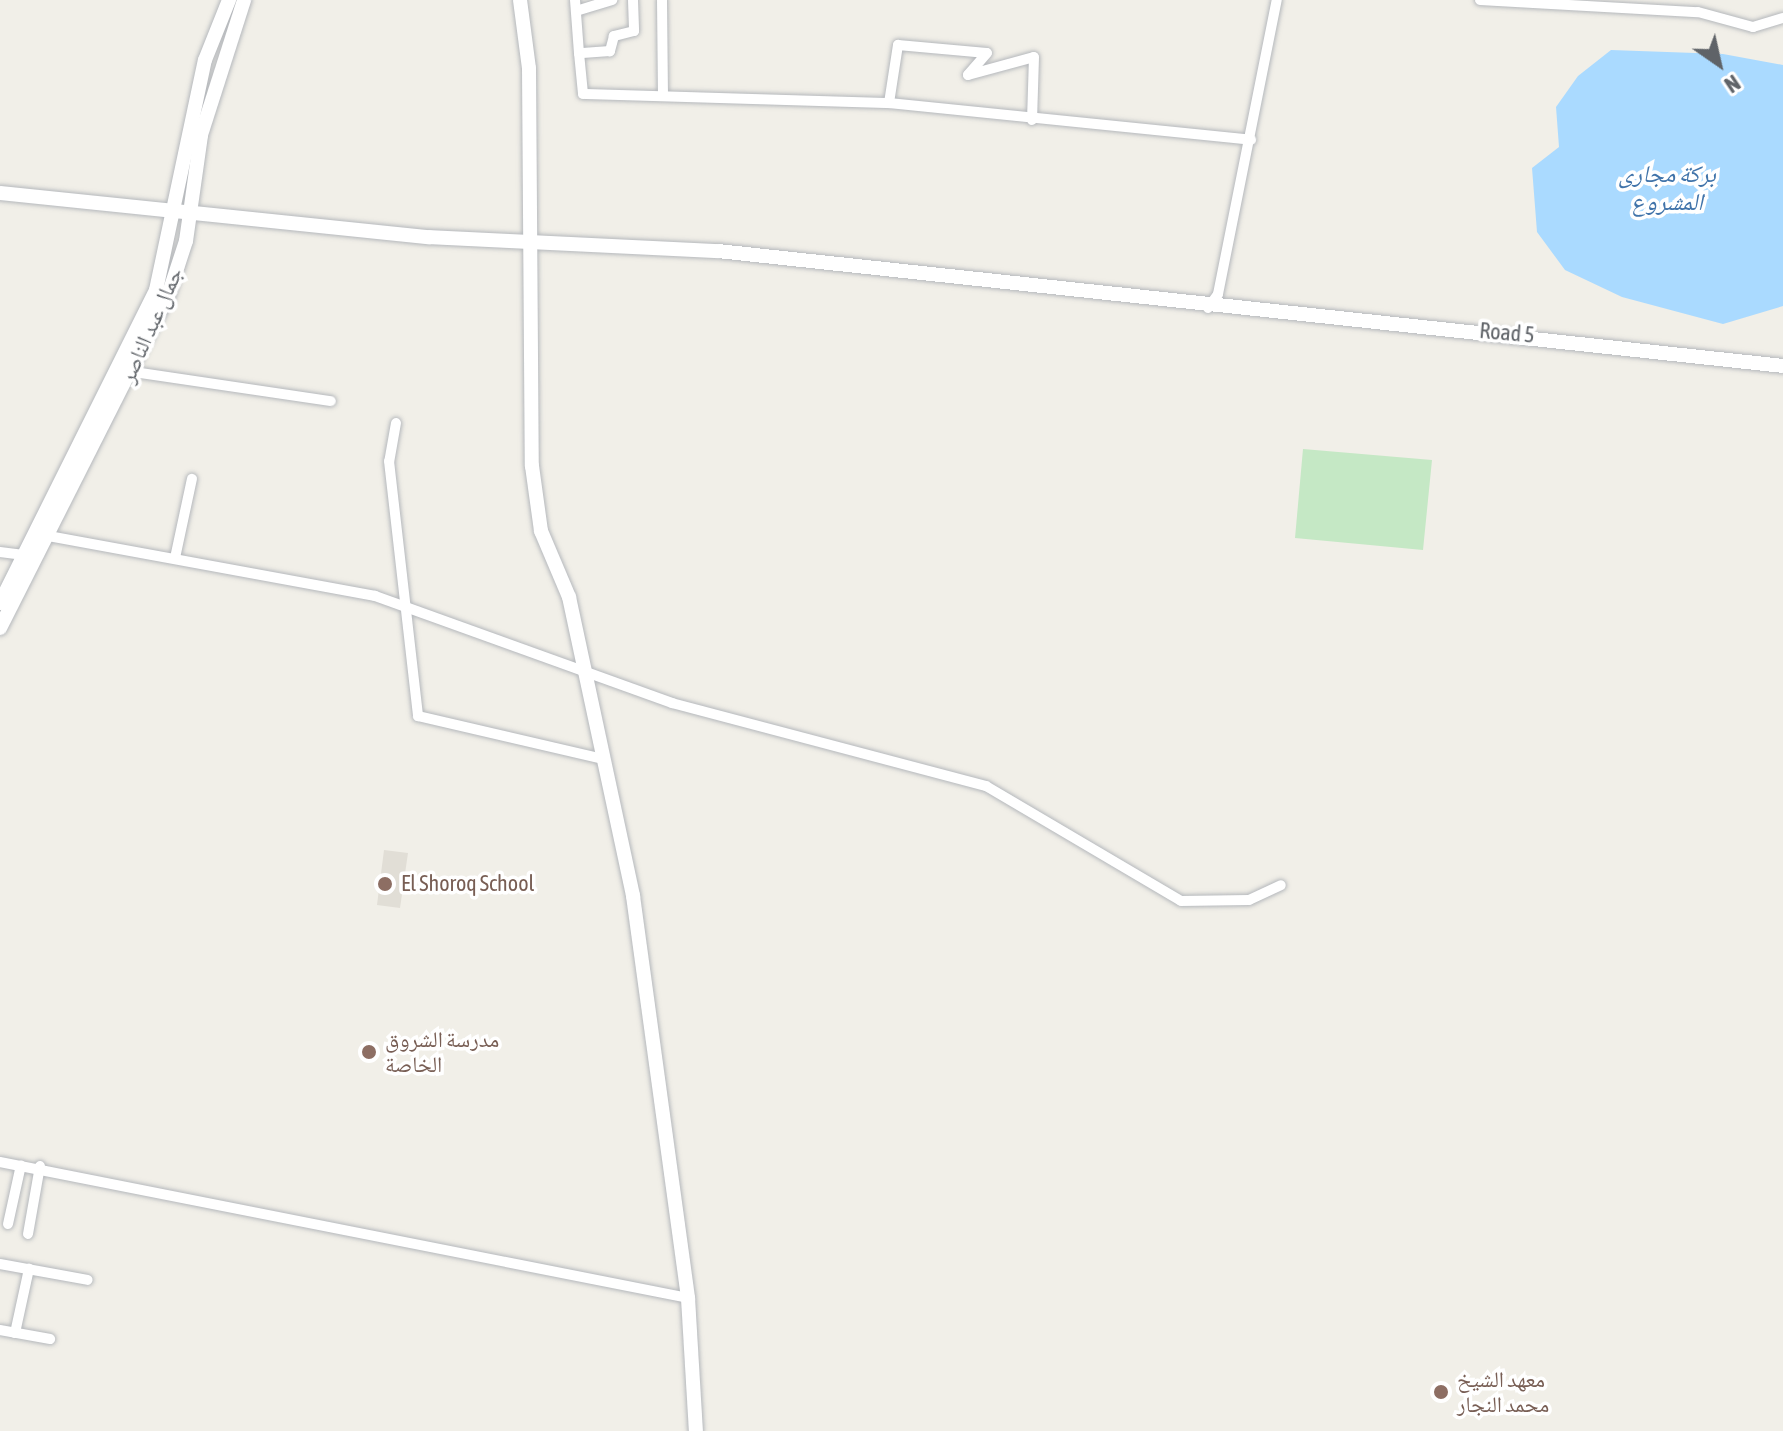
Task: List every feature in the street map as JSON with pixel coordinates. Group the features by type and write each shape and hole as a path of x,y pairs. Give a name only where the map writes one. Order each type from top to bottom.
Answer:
{"main road":[{"name":"جمال عبد الناصر","path":"0,628 40,534 156,290 185,210 205,60 229,0"},
{"name":"جمال عبد الناصر","path":"0,603 24,555 40,534 132,372 168,296 201,135 244,0"},
{"path":"520,0 529,68 534,479 541,531 569,597 587,672 633,896 688,1298 696,1431"},
{"name":"Road 5","path":"0,193 530,243 706,250 1208,308 1573,338 1783,366"}],"street":[{"path":"612,0 576,6 583,94 663,92 889,103 1251,140"},
{"path":"579,53 610,51 614,36 634,31 633,0"},
{"path":"662,0 663,92"},
{"path":"1208,308 1218,294 1277,0"},
{"path":"1483,0 1698,6 1753,27 1783,18"},
{"path":"889,103 898,45 987,53 968,75 1034,57 1032,120"},
{"path":"117,369 331,401"},
{"path":"396,423 389,461 411,610 418,716 603,759"},
{"path":"175,558 192,479"},
{"path":"40,534 375,596 587,672 810,743 986,786 1181,901 1249,900 1281,885"},
{"path":"0,552 24,555"},
{"path":"0,1162 40,1166 688,1298"},
{"path":"8,1224 21,1165"},
{"path":"28,1234 40,1166"},
{"path":"0,1264 88,1280"},
{"path":"15,1333 29,1269"},
{"path":"0,1330 50,1339"}],"shaded area":[{"name":"El Shoroq School","path":"384,850 408,853 400,908 377,905"}],"green space":[{"path":"1303,449 1432,460 1423,550 1295,538"}],"water":[{"name":"بركة مجارى المشروع","path":"1611,50 1723,54 1783,65 1783,306 1723,324 1622,297 1565,270 1537,232 1532,168 1559,147 1556,107 1578,76"}],"place":[{"name":"El Shoroq School","path":"385,884"},
{"name":"مدرسة الشروق الخاصة","path":"369,1052"},
{"name":"معهد الشيخ محمد النجار","path":"1441,1392"}]}
